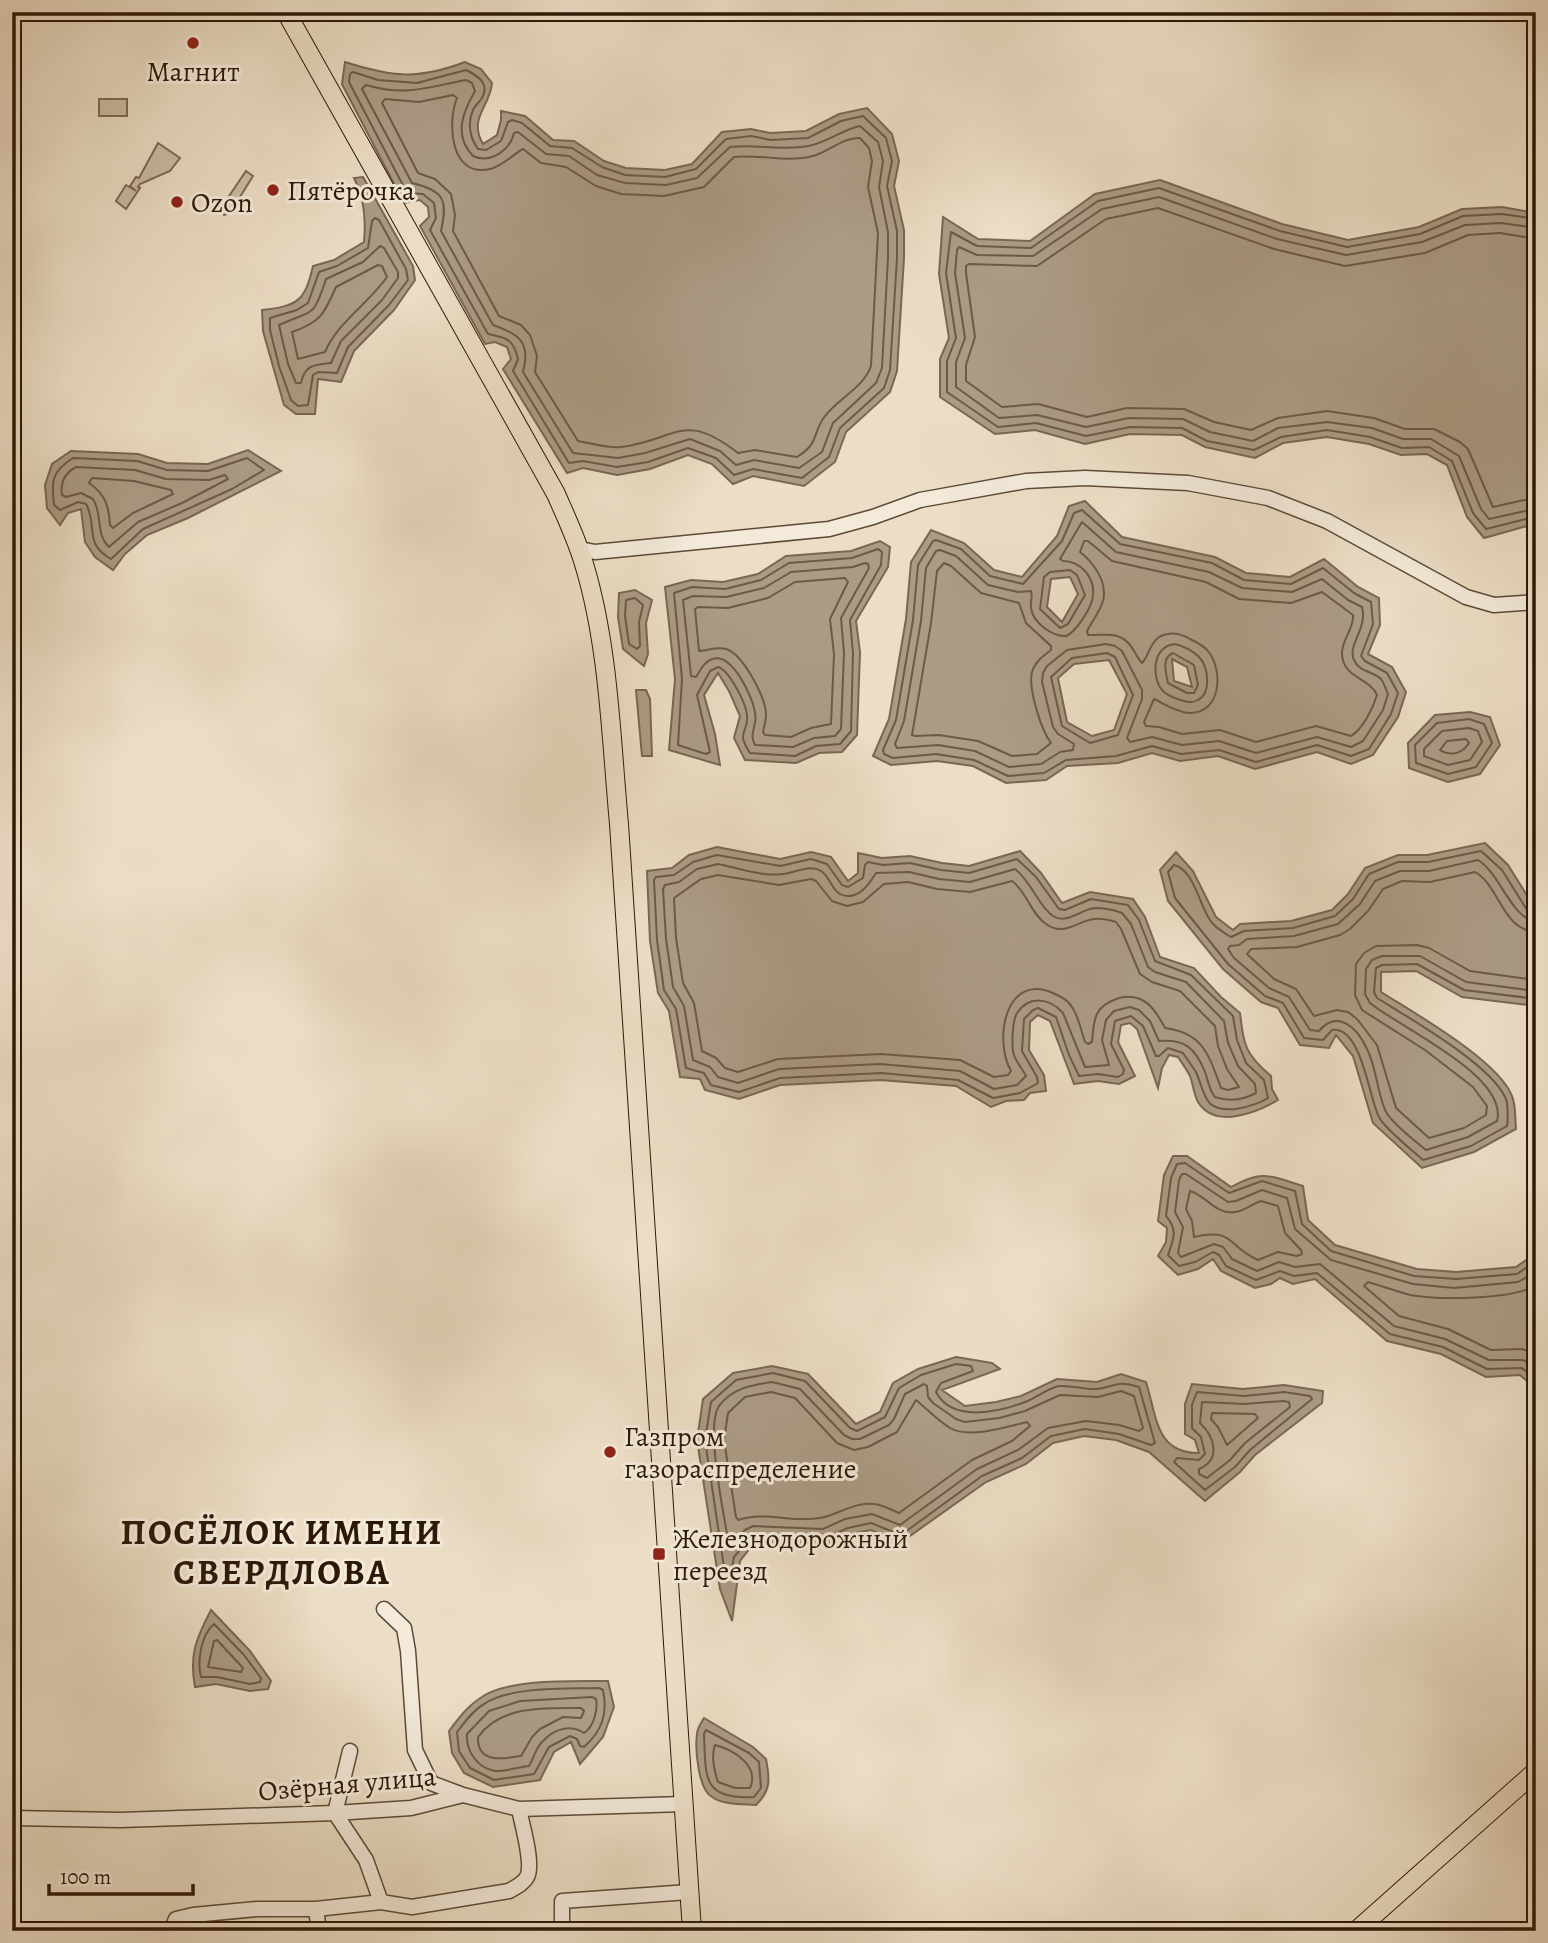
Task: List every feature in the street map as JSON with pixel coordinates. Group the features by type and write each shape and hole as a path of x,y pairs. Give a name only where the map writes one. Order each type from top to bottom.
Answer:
{"main road":[{"path":"286,12 556,494 580,549 587,573 598,629 610,720 619,824 692,1931"},
{"path":"1356,1931 1536,1771"}],"street":[{"path":"580,549 595,552 829,529 920,500 1026,481 1085,478 1188,482 1268,499 1327,521 1466,597 1494,605 1536,602"},
{"path":"384,1609 404,1628 415,1750 431,1783 463,1795"},
{"path":"350,1751 335,1813 366,1860 381,1902"},
{"name":"Озёрная улица","path":"12,1818 120,1820 335,1813 411,1808 463,1795 519,1809 684,1804"},
{"path":"171,1931 176,1919 193,1914 257,1909 316,1909 381,1902 412,1907 509,1891 521,1885 528,1876 530,1865 519,1809"},
{"path":"562,1931 562,1901 689,1892"},
{"path":"316,1909 319,1931"}],"shaded area":[{"path":"99,99 127,99 127,116 99,116"},
{"path":"158,143 180,158 170,171 140,184 126,209 116,201 126,185 136,191 130,186 136,177 139,178"},
{"path":"246,171 253,176 230,213 224,215 221,208"}],"water":[{"path":"345,62 377,71 419,74 465,62 481,69 492,83 479,120 479,135 483,144 497,135 501,111 525,116 553,140 574,141 604,161 626,168 665,170 692,164 722,132 751,129 770,133 806,131 839,114 867,108 892,134 899,161 894,186 904,230 904,258 897,371 890,392 846,432 835,462 804,486 753,476 733,484 712,464 688,455 650,469 617,475 583,468 567,473 503,369 511,359 507,347 495,342 485,344 420,226 429,217 428,207 420,200 404,203 342,84"},
{"path":"363,177 413,266 415,280 394,310 354,351 341,382 318,379 315,414 296,414 284,405 263,331 262,310 292,304 298,300 307,287 313,266 334,260 364,242 364,209 354,178"},
{"path":"1160,180 1282,224 1348,240 1419,227 1462,209 1502,207 1536,213 1536,531 1527,526 1484,538 1467,517 1447,465 1427,454 1401,455 1369,444 1327,437 1283,443 1255,458 1205,447 1182,435 1130,434 1085,444 1035,430 995,434 940,397 940,359 949,338 939,274 943,217 978,239 1030,241 1095,194"},
{"path":"248,450 281,471 188,518 147,535 125,554 113,570 95,557 85,542 81,509 68,513 60,525 47,508 45,485 52,464 71,451 138,454 167,463 208,464"},
{"path":"1085,501 1122,537 1215,557 1246,573 1290,577 1324,559 1358,587 1379,598 1380,625 1368,654 1392,667 1406,692 1398,717 1373,755 1351,764 1317,752 1255,769 1218,756 1180,761 1152,753 1118,763 1067,766 1046,780 1006,783 973,766 937,761 891,765 873,756 889,719 906,619 911,562 931,530 964,543 994,570 1022,577 1057,536 1069,506","holes":["1070,577 1078,594 1062,622 1047,607 1051,579","1172,659 1187,667 1192,687 1174,681","1109,660 1127,694 1114,730 1092,736 1067,722 1058,678 1074,664"]},
{"path":"880,541 890,547 888,567 856,621 860,652 857,735 842,752 819,753 796,763 745,760 734,738 740,716 718,673 704,695 720,765 669,750 675,679 665,587 691,580 723,582 758,574 786,556 851,551"},
{"path":"635,590 652,600 646,623 648,654 644,666 623,649 618,617 619,593"},
{"path":"636,690 646,690 650,699 652,756 642,756"},
{"path":"1470,712 1490,717 1500,745 1480,774 1448,782 1409,768 1408,743 1435,715"},
{"path":"1485,843 1508,865 1536,910 1536,1011 1528,1005 1462,997 1416,971 1381,972 1381,992 1454,1038 1504,1082 1512,1096 1516,1129 1474,1152 1422,1168 1373,1123 1353,1056 1336,1035 1329,1048 1300,1045 1278,1008 1261,1002 1223,969 1168,901 1160,870 1176,852 1193,871 1216,917 1233,930 1240,924 1291,921 1332,910 1348,894 1365,868 1398,855 1427,855"},
{"path":"717,847 780,859 811,852 831,857 848,881 858,873 858,853 882,858 910,856 969,866 1020,851 1041,873 1062,903 1090,892 1133,899 1145,917 1160,957 1194,968 1240,1013 1247,1049 1271,1076 1272,1089 1278,1100 1237,1116 1215,1115 1205,1110 1198,1102 1190,1076 1178,1057 1169,1055 1162,1068 1158,1088 1137,1029 1130,1023 1121,1025 1118,1042 1135,1076 1119,1084 1098,1081 1074,1084 1050,1021 1038,1015 1030,1022 1029,1050 1044,1075 1046,1091 1030,1093 1024,1100 1006,1101 991,1107 956,1086 881,1080 780,1085 739,1099 705,1090 700,1079 680,1077 669,1011 658,993 650,941 647,871 672,868 689,855"},
{"path":"1173,1156 1187,1156 1231,1187 1259,1176 1282,1179 1303,1186 1308,1220 1335,1245 1417,1269 1456,1272 1516,1267 1536,1253 1536,1389 1520,1375 1486,1377 1441,1354 1387,1341 1315,1279 1293,1284 1280,1278 1271,1284 1255,1288 1221,1271 1213,1259 1198,1269 1178,1275 1158,1256 1166,1242 1167,1228 1158,1221 1164,1175"},
{"path":"956,1357 992,1363 1000,1369 942,1390 965,1406 1021,1396 1057,1379 1097,1382 1121,1374 1146,1382 1156,1419 1166,1440 1174,1447 1199,1453 1195,1440 1185,1434 1185,1404 1192,1384 1243,1389 1284,1385 1323,1391 1322,1403 1255,1455 1240,1472 1205,1501 1149,1452 1116,1440 1084,1436 1053,1443 1026,1464 986,1482 900,1543 871,1530 849,1534 827,1545 755,1542 740,1561 732,1621 720,1589 697,1440 703,1399 733,1373 772,1366 808,1374 856,1424 880,1412 893,1383 918,1369"},
{"path":"211,1610 250,1651 271,1681 268,1689 250,1691 216,1684 195,1687 193,1656"},
{"path":"608,1681 614,1707 603,1737 580,1764 571,1742 554,1752 540,1780 493,1787 464,1773 452,1753 449,1731 471,1706 491,1692 541,1682"},
{"path":"704,1718 753,1747 766,1759 768,1784 756,1805 733,1804 707,1793 698,1768 697,1749 697,1732"}],"place":[{"name":"Магнит","path":"193,43"},
{"name":"Пятёрочка","path":"273,190"},
{"name":"Ozon","path":"177,202"},
{"name":"Газпром газораспределение","path":"610,1452"},
{"name":"Железнодорожный переезд","path":"659,1554"}],"district":[{"name":"ПОСЁЛОК ИМЕНИ СВЕРДЛОВА","path":"282,1552"}]}
